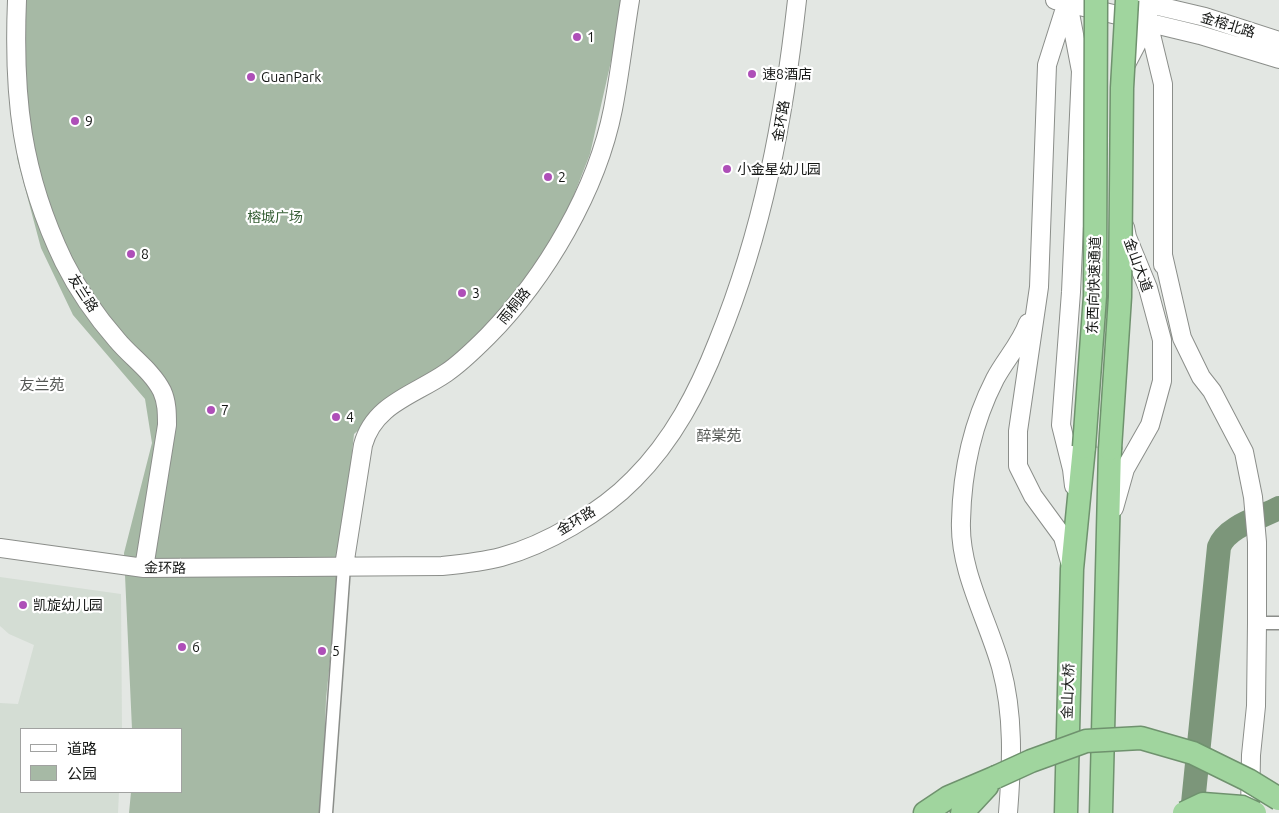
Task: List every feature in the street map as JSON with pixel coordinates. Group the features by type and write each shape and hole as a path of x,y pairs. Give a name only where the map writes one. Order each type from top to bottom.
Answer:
{"highway":[{"name":"东西向快速通道","path":"1072,569 1084,447 1094,296 1096,0"},
{"name":"东西向快速通道","path":"1101,813 1110,449 1120,297 1122,88 1139,1"},
{"name":"金山大桥","path":"1066,813 1072,569"},
{"path":"925,813 950,797 1031,761 1086,740 1141,738 1193,753 1248,780 1279,799"},
{"path":"962,813 996,777"},
{"path":"1184,813 1203,804 1242,806 1254,813"}],"main road":[{"name":"友兰路","path":"17,0 15,61 21,130 37,196 64,261 76,284 117,340 157,383 166,406 167,424 144,568"},
{"name":"雨桐路","path":"344,566 363,445 372,422 388,406 426,386 460,363 489,336 539,274 568,227 585,191 607,132 613,110 630,0"},
{"name":"金环路","path":"0,548 144,568 442,566 483,561 520,551 567,528 606,503 634,480 657,453 683,416 699,386 742,279 764,202 779,137 797,0"},
{"name":"金榕北路","path":"1063,1 1148,22 1279,59"},
{"path":"1063,1 1047,65 1039,287 1018,431 1018,466 1033,496 1063,537 1072,569"},
{"path":"1063,1 1081,71 1071,292 1061,425 1072,470 1077,517"},
{"name":"金榕北路","path":"1139,1 1204,17 1279,41"},
{"name":"金山大道","path":"1109,525 1125,469 1150,425 1162,381 1162,340 1148,288 1127,237 1117,176 1119,79 1148,22 1139,1"},
{"path":"1148,22 1163,84 1162,340"},
{"path":"1163,255 1182,338 1201,377 1212,391 1244,452 1253,497 1257,542 1257,623 1256,706 1251,755 1250,813"},
{"path":"1008,813 1011,735 1009,699 1000,665 972,581 964,550 961,523 971,442 988,393 1002,365 1025,332 1039,287"},
{"path":"1231,813 1241,795 1251,755"}],"street":[{"path":"326,813 344,566"},
{"path":"1257,623 1279,623"}],"shaded area":[{"path":"0,577 121,594 122,728 20,728 20,793 119,793 118,813 0,813 0,703 18,704 34,645 9,634 0,626"}],"green space":[{"name":"榕城广场","path":"26,0 621,0 614,48 590,154 559,233 520,293 471,347 398,394 354,434 326,699 322,813 129,813 131,793 182,793 182,728 132,728 124,553 152,443 145,399 73,315 41,248 17,158 20,67"}],"waterway":[{"path":"1192,813 1219,547 1229,533 1236,528 1279,508"}],"place":[{"name":"1","path":"577,37"},
{"name":"速8酒店","path":"752,74"},
{"name":"GuanPark","path":"251,77"},
{"name":"9","path":"75,121"},
{"name":"小金星幼儿园","path":"727,169"},
{"name":"2","path":"548,177"},
{"name":"8","path":"131,254"},
{"name":"3","path":"462,293"},
{"name":"7","path":"211,410"},
{"name":"4","path":"336,417"},
{"name":"凯旋幼儿园","path":"23,605"},
{"name":"6","path":"182,647"},
{"name":"5","path":"322,651"}],"district":[{"name":"友兰苑","path":"42,385"},
{"name":"醉棠苑","path":"719,436"}]}
